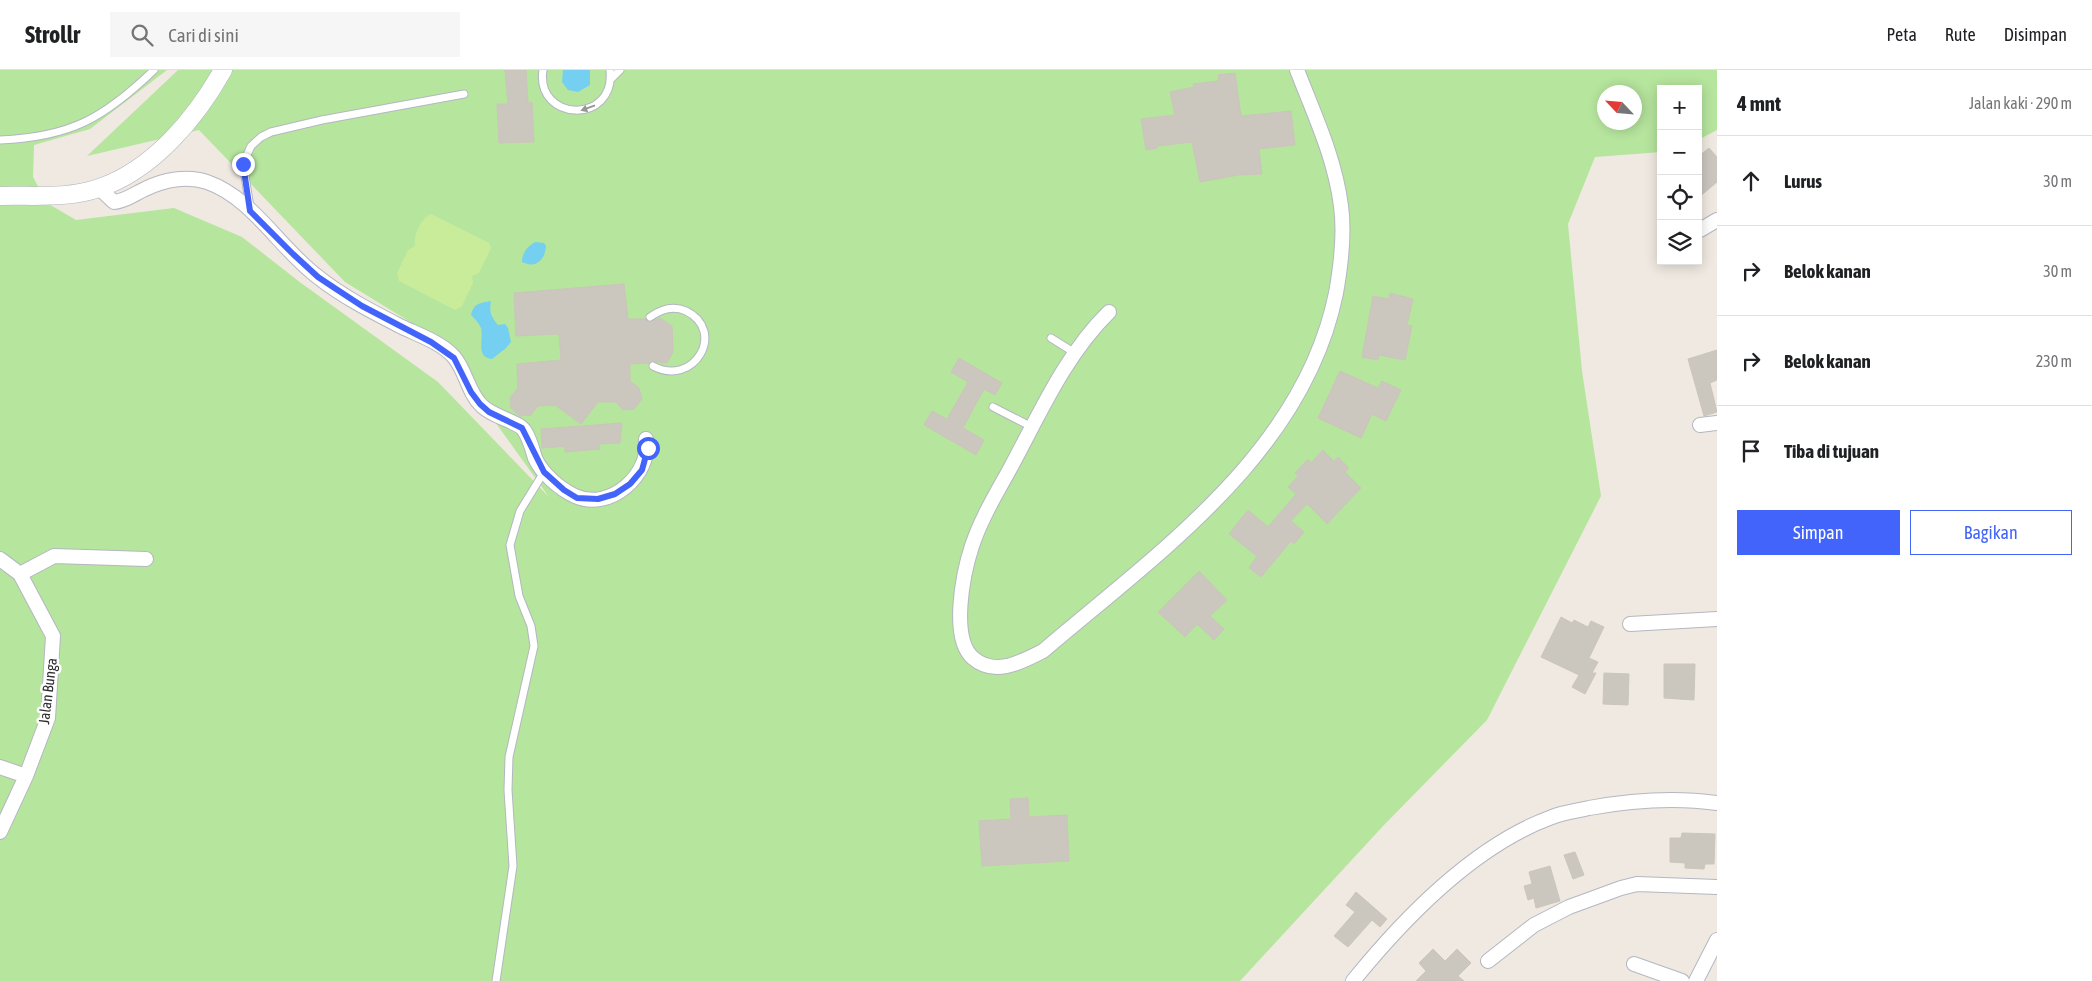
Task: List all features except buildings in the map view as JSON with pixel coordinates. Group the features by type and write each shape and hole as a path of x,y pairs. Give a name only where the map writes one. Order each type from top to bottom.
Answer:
{"street":[{"path":"0,196 68,194 99,188 135,170 156,154 194,113 212,90 224,70"},
{"path":"1108,312 1090,330 1075,353 1032,428 978,530 972,546 964,582 960,625 966,652 981,663 999,668 1012,666 1043,650 1199,517 1261,448 1279,425 1305,381 1324,337 1332,308 1341,262 1341,208 1327,147 1297,70"},
{"path":"99,188 107,198 114,202 122,201 146,188 172,180 206,181 235,198 318,277 362,306 431,342 454,358 471,392 480,404 489,412 522,428 544,472 564,490 577,498 598,499 615,494 630,484 642,470 648,448 646,439"},
{"path":"1702,229 1717,220"},
{"path":"1700,424 1717,423"},
{"path":"20,574 54,556 146,559"},
{"name":"Jalan Bunga","path":"0,559 20,574 53,636 48,718 26,776 0,832"},
{"path":"1630,624 1717,619"},
{"path":"0,766 26,776"},
{"path":"1353,981 1390,939 1445,884 1486,853 1522,830 1555,816 1627,801 1667,799 1717,803"},
{"path":"1488,961 1534,925 1569,907 1621,888 1637,884 1717,887"},
{"path":"1696,981 1717,940"},
{"path":"1634,964 1682,981"}],"lane":[{"path":"0,140 47,135 74,127 101,115 125,98 154,70"},
{"path":"543,70 542,84 546,94 553,103 573,111 589,108 603,99 611,79 620,70"},
{"path":"610,70 611,79"},
{"path":"250,211 243,164 251,146 261,137 271,132 322,120 464,94"},
{"path":"650,317 660,309 680,308 695,315 705,335 704,347 699,358 686,370 664,373 653,366"},
{"path":"1051,338 1075,353"},
{"path":"993,407 1032,428"},
{"path":"496,981 513,866 508,790 509,757 534,646 531,626 519,596 510,545 520,511 544,472"}],"green space":[{"path":"0,70 167,70 90,129 34,145 33,177 47,203 76,220 174,208 242,237 301,283 438,382 549,497 433,336 345,282 199,130 87,156 178,70 1717,70 1717,130 1702,138 1702,85 1657,85 1657,152 1595,157 1568,224 1582,371 1601,496 1487,720 1384,825 1240,981 0,981"},
{"path":"431,214 489,243 491,248 479,273 472,276 473,283 462,306 455,310 399,281 397,273 408,250 415,246 418,228 424,219"}],"water":[{"path":"563,70 590,70 590,85 578,92 568,90 562,82"},
{"path":"535,242 544,243 546,246 542,259 535,264 522,262 526,250"},
{"path":"491,301 490,311 492,317 498,325 505,324 508,328 511,342 492,359 487,358 482,351 481,328 471,315 476,306"}],"route":[{"path":"243,164 250,211 318,277 362,306 445,350 459,365 471,392 480,404 489,412 522,428 544,472 564,490 577,498 598,499 615,494 630,484 642,470 648,448"}]}
